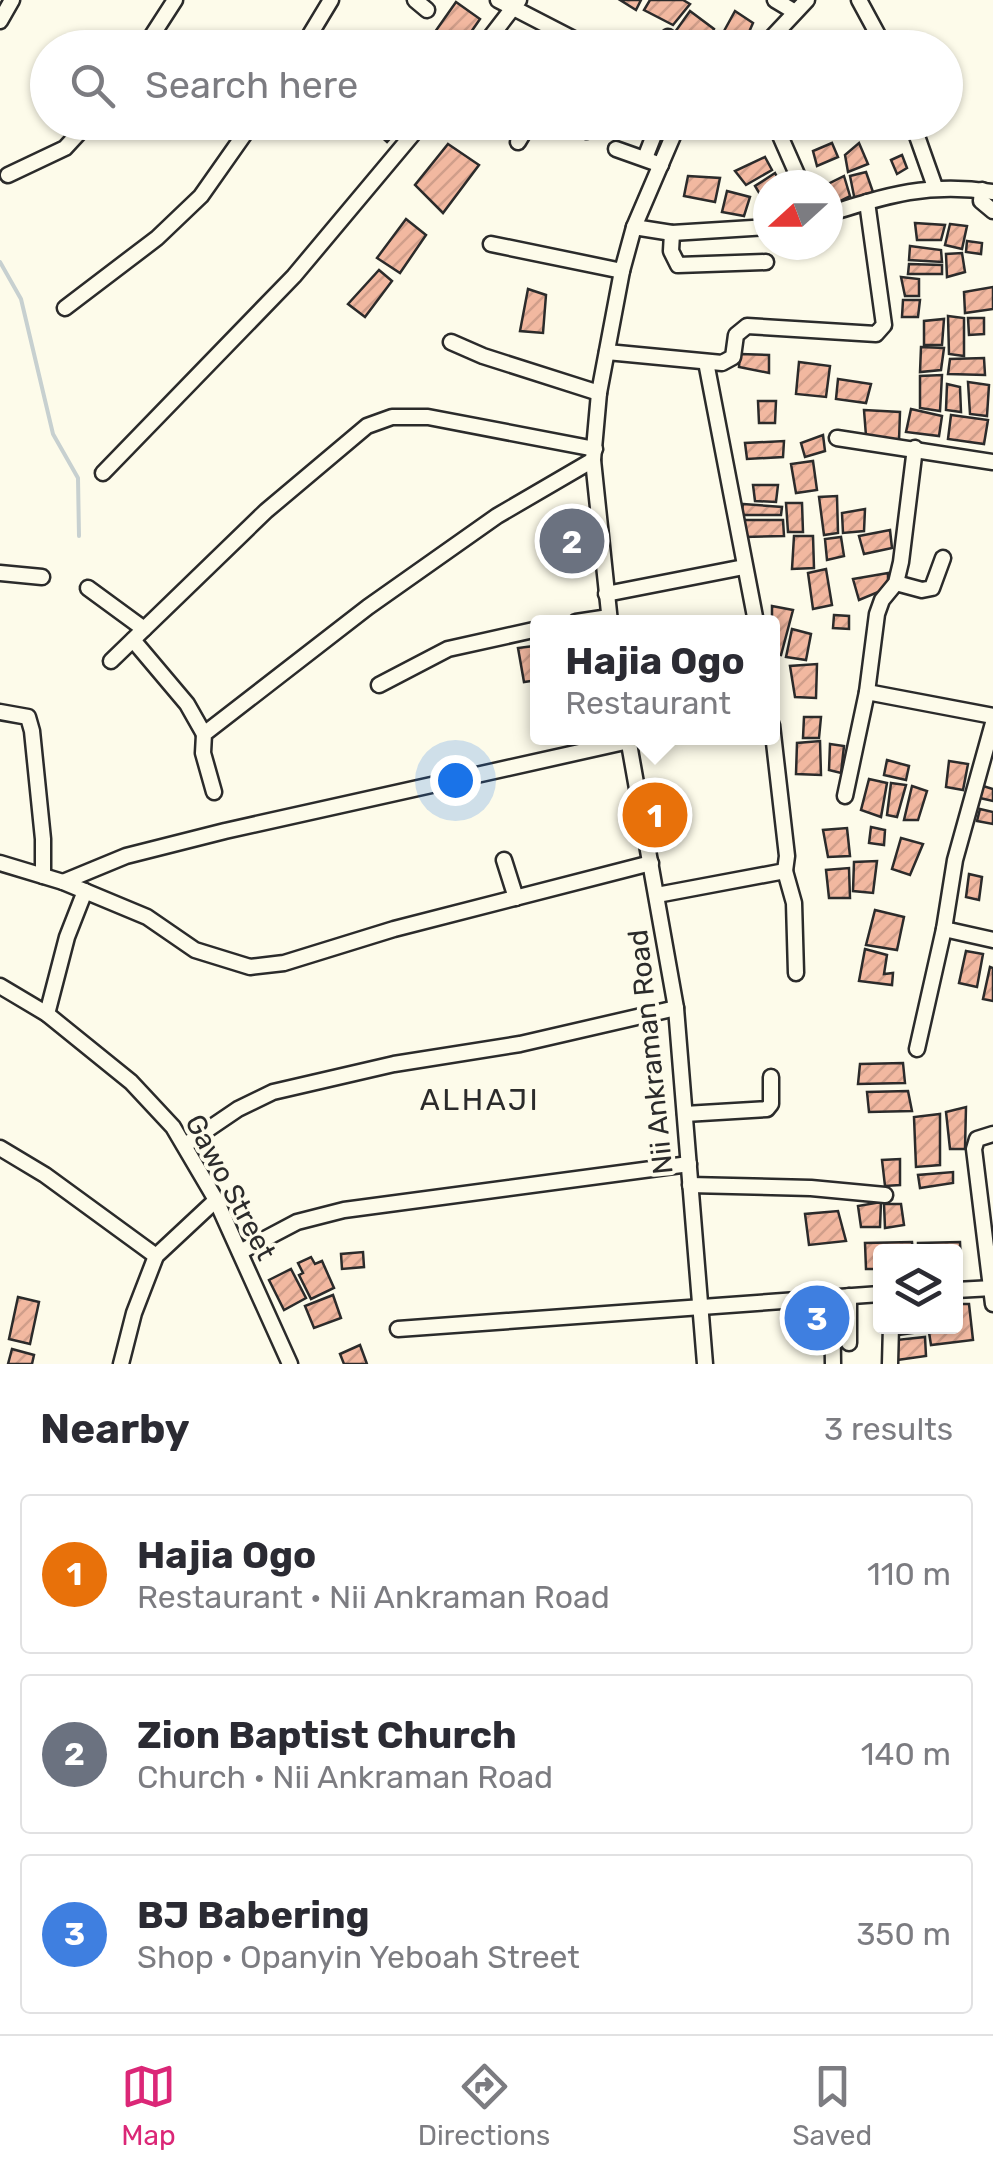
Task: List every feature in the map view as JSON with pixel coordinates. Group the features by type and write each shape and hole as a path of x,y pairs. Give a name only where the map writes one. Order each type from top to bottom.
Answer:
{"street":[{"path":"0,21 12,0"},
{"path":"156,30 175,0"},
{"path":"313,30 331,0"},
{"path":"498,0 515,5 556,30"},
{"path":"775,0 795,12"},
{"path":"778,30 806,0"},
{"path":"859,0 875,30"},
{"path":"496,30 515,5"},
{"path":"8,176 64,148 71,140"},
{"path":"66,308 158,238 200,196 240,140"},
{"path":"102,473 294,276 408,140"},
{"path":"645,158 652,140"},
{"path":"609,615 594,454 599,393 634,228 671,140"},
{"path":"782,140 795,170"},
{"path":"918,140 935,187"},
{"path":"616,149 661,165"},
{"path":"843,210 910,190 935,187 988,191 981,202 993,211"},
{"path":"607,352 729,362 736,335 747,326 876,334 884,325 868,202"},
{"path":"634,228 672,233 753,228"},
{"path":"672,233 671,250 678,265 766,262"},
{"path":"491,244 622,271"},
{"path":"451,342 599,393"},
{"path":"706,362 754,615"},
{"path":"111,661 266,511 367,426 392,417 428,417 594,454"},
{"path":"837,438 993,462"},
{"path":"845,796 880,606 896,583 915,448"},
{"path":"204,734 400,584 594,454"},
{"path":"896,583 922,590 932,588 943,558"},
{"path":"606,594 744,567"},
{"path":"0,573 42,577"},
{"path":"88,588 138,635 188,704 204,734 203,753 214,792"},
{"path":"378,685 448,649 530,631"},
{"path":"867,692 993,720 956,860 916,1049"},
{"path":"0,712 28,717 32,731 43,840 42,876"},
{"path":"64,882 126,856 602,745"},
{"name":"Nii Ankraman Road","path":"629,745 676,1008 704,1364"},
{"path":"774,745 787,856 785,871 794,903 796,974"},
{"path":"504,860 516,898"},
{"path":"0,863 85,890 147,917 195,950 250,967 284,963 394,929 651,863"},
{"path":"657,895 785,871"},
{"path":"47,1014 67,937 85,890"},
{"path":"944,929 993,940"},
{"name":"Gawo Street","path":"0,986 47,1014 151,1099 184,1144 216,1200 290,1364"},
{"path":"184,1144 273,1092 394,1064 520,1044 676,1008"},
{"path":"685,1114 767,1109 771,1104 771,1077"},
{"path":"963,1291 992,1294 974,1150 977,1139 993,1134"},
{"path":"0,1148 156,1256"},
{"path":"240,1252 298,1222 344,1210 688,1164"},
{"path":"690,1185 776,1186 885,1195"},
{"path":"134,1364 124,1356 134,1312 156,1256 216,1200"},
{"path":"398,1329 873,1294"},
{"path":"848,1343 849,1296"},
{"path":"832,1297 833,1364"},
{"path":"890,1364 891,1334"}],"building":[{"path":"620,0 641,0 636,10"},
{"path":"650,0 683,0 690,4 673,25 644,10"},
{"path":"456,2 480,19 472,30 436,30"},
{"path":"690,11 714,29 714,30 676,30"},
{"path":"735,11 753,23 750,30 725,30"},
{"path":"832,143 838,157 817,166 813,151"},
{"path":"859,143 868,164 848,172 845,155"},
{"path":"448,144 479,165 443,213 415,185"},
{"path":"902,155 907,168 897,174 891,160"},
{"path":"765,157 772,170 753,170 753,181 746,185 735,171"},
{"path":"866,172 874,195 855,201 850,176"},
{"path":"688,176 720,178 715,202 684,196"},
{"path":"843,176 850,196 843,200"},
{"path":"727,191 750,197 744,216 722,212"},
{"path":"406,219 426,235 400,273 377,258"},
{"path":"915,223 945,225 941,240 917,240"},
{"path":"950,224 967,226 962,249 945,245"},
{"path":"967,241 982,243 981,254 966,252"},
{"path":"910,246 941,250 942,262 909,260"},
{"path":"962,253 965,272 947,277 946,254"},
{"path":"909,264 942,265 942,274 908,274"},
{"path":"379,270 392,281 365,317 348,304"},
{"path":"901,277 919,279 919,296 905,296"},
{"path":"993,287 993,309 965,313 964,292"},
{"path":"528,289 546,295 543,333 520,331"},
{"path":"903,300 920,300 918,317 902,317"},
{"path":"948,316 964,318 964,356 949,354"},
{"path":"968,318 984,318 984,334 969,335"},
{"path":"944,319 942,345 924,345 924,321"},
{"path":"921,347 944,348 941,370 920,372"},
{"path":"740,354 769,355 769,373 739,367"},
{"path":"984,358 985,375 948,374 950,359"},
{"path":"799,362 830,366 826,397 796,394"},
{"path":"942,375 940,411 920,408 920,376"},
{"path":"838,379 871,384 866,403 836,399"},
{"path":"968,382 989,385 987,416 970,414"},
{"path":"947,384 960,387 961,412 946,410"},
{"path":"758,401 776,401 775,423 759,423"},
{"path":"911,409 942,416 939,436 906,432"},
{"path":"864,410 900,412 899,441 866,436"},
{"path":"951,415 988,420 984,444 948,439"},
{"path":"823,435 825,451 805,457 801,443"},
{"path":"784,441 783,457 747,459 745,443"},
{"path":"813,461 817,490 796,493 791,464"},
{"path":"753,485 778,485 776,502 755,501"},
{"path":"837,496 838,533 824,535 819,497"},
{"path":"786,503 802,503 803,532 788,532"},
{"path":"743,504 782,507 781,515 741,515"},
{"path":"865,509 864,531 843,533 842,513"},
{"path":"741,520 783,520 784,536 744,537"},
{"path":"890,530 892,548 864,554 859,536"},
{"path":"794,536 813,536 814,568 792,569"},
{"path":"841,537 844,556 827,560 825,539"},
{"path":"826,569 832,605 813,609 808,573"},
{"path":"888,573 888,588 859,600 853,579"},
{"path":"772,606 793,610 781,655 780,615 772,615"},
{"path":"834,615 849,616 849,629 833,628"},
{"path":"792,629 811,634 806,660 786,657"},
{"path":"530,646 530,681 524,682 518,648"},
{"path":"817,664 816,698 795,697 790,666"},
{"path":"804,717 821,717 819,738 803,738"},
{"path":"820,741 821,775 796,774 797,743"},
{"path":"830,744 844,746 841,773 829,770"},
{"path":"887,760 909,766 906,780 884,775"},
{"path":"949,761 968,764 963,790 946,787"},
{"path":"869,779 887,783 881,817 861,810"},
{"path":"891,783 906,785 897,817 887,815"},
{"path":"912,786 927,791 918,820 904,820"},
{"path":"983,786 993,789 993,801 980,798"},
{"path":"980,809 993,812 993,824 977,821"},
{"path":"871,827 885,830 884,845 869,843"},
{"path":"847,828 850,856 828,857 823,830"},
{"path":"901,838 923,844 910,875 892,869"},
{"path":"877,861 873,893 853,891 854,862"},
{"path":"849,868 850,898 829,898 826,870"},
{"path":"969,874 982,877 979,900 966,897"},
{"path":"875,910 904,917 897,950 866,945"},
{"path":"865,949 887,955 884,974 893,973 892,985 859,981"},
{"path":"966,951 983,954 977,987 959,983"},
{"path":"990,967 993,968 993,1001 983,999"},
{"path":"903,1063 905,1083 858,1084 860,1064"},
{"path":"908,1091 912,1111 869,1112 867,1092"},
{"path":"966,1107 965,1149 950,1149 946,1112"},
{"path":"940,1114 940,1165 916,1167 914,1117"},
{"path":"900,1159 900,1185 885,1186 882,1160"},
{"path":"953,1172 953,1183 920,1188 918,1175"},
{"path":"881,1202 880,1227 861,1227 858,1206"},
{"path":"884,1204 901,1204 904,1225 885,1228"},
{"path":"838,1211 846,1241 809,1245 805,1214"},
{"path":"960,1242 960,1244 918,1244"},
{"path":"865,1243 912,1244 873,1244 873,1269 866,1269"},
{"path":"363,1252 364,1267 342,1269 341,1254"},
{"path":"311,1257 315,1264 322,1261 334,1288 311,1299 299,1275 303,1273 298,1263"},
{"path":"291,1269 306,1298 284,1310 269,1280"},
{"path":"333,1295 341,1318 314,1328 305,1306"},
{"path":"18,1297 39,1302 30,1344 9,1339"},
{"path":"963,1304 969,1304 973,1340 931,1345 929,1334 963,1334"},
{"path":"925,1337 926,1356 897,1360 896,1340"},
{"path":"360,1345 367,1364 344,1364 340,1354"},
{"path":"12,1349 34,1355 32,1364 8,1364"}],"waterway":[{"path":"0,262 21,299 53,434 78,478 79,536"}],"place":[{"name":"Zion Baptist Church","path":"572,541"},
{"name":"Hajia Ogo","path":"655,815"},
{"name":"BJ Babering","path":"817,1318"}],"district":[{"name":"ALHAJI","path":"480,1100"}]}
